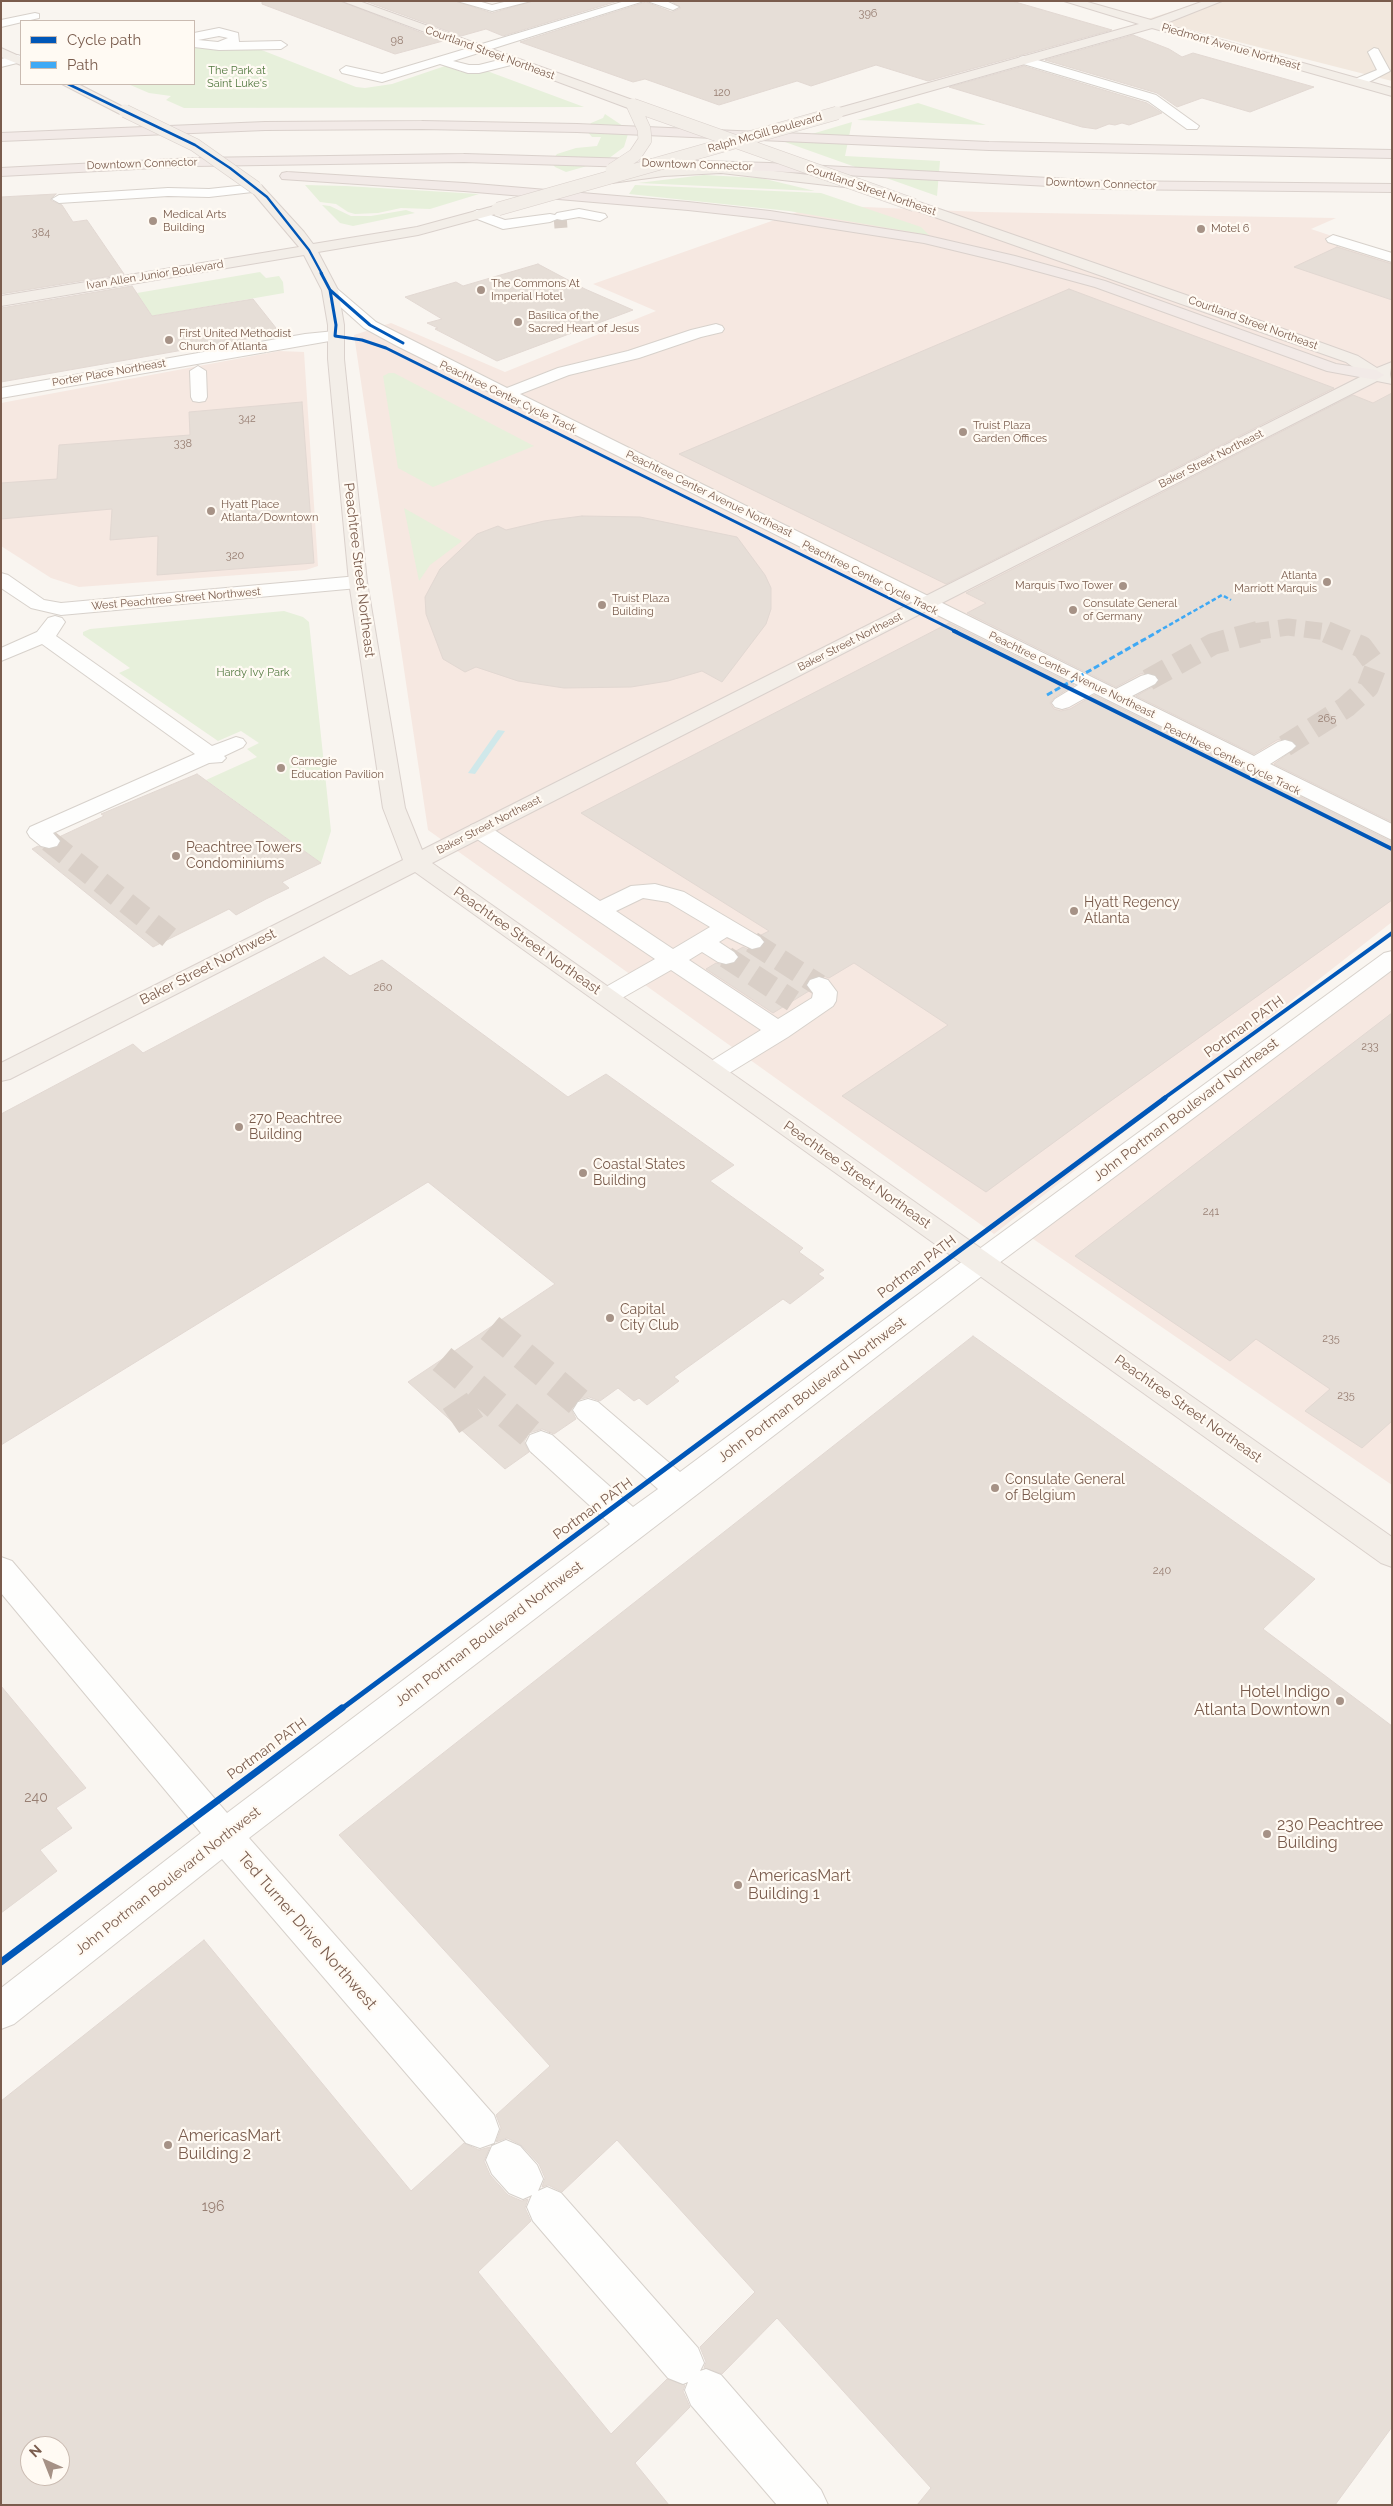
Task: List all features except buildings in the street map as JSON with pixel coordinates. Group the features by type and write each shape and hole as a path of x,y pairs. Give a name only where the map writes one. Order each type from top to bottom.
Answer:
{"highway":[{"path":"1,127 174,128 412,125 577,128 989,146 1392,154"},
{"path":"1,137 174,128"},
{"path":"1254,152 1392,145"},
{"name":"Downtown Connector","path":"1,172 106,165 284,160 540,159 769,167 1105,185 1392,188"},
{"path":"106,165 483,188 698,207 770,214 924,239 1010,259 1100,284 1333,368 1384,378"},
{"path":"1105,185 1281,201"}],"main road":[{"name":"Courtland Street Northeast","path":"348,1 853,184 1279,332 1352,359 1384,378"},
{"name":"Piedmont Avenue Northeast","path":"1070,1 1392,92"},
{"name":"Ralph McGill Boulevard","path":"309,250 418,231 1152,24 1216,1"},
{"path":"1,52 19,60"},
{"name":"Peachtree Street Northeast","path":"70,85 195,145 256,188 267,197 309,250 330,290 336,325 335,336 358,582 394,808 415,862 1392,1554"},
{"path":"593,182 635,155 642,148 646,134 633,105"},
{"path":"593,182 664,172 721,169 853,184"},
{"name":"Ivan Allen Junior Boulevard","path":"1,301 309,250"},
{"name":"Baker Street Northeast","path":"415,862 927,603 1384,378 1392,367"},
{"name":"Baker Street Northwest","path":"1,1073 415,862"}],"street":[{"path":"463,1 492,8 525,1"},
{"path":"346,70 382,78 638,1"},
{"path":"654,1 673,7"},
{"path":"1,24 35,16"},
{"path":"195,37 219,32 234,36 237,42"},
{"path":"195,43 219,46 237,42 281,45"},
{"path":"1359,82 1384,71 1374,52"},
{"path":"1,63 19,60"},
{"path":"441,60 468,69 487,68 511,61"},
{"path":"1024,60 1152,98 1192,126"},
{"path":"372,62 382,78"},
{"path":"59,199 168,192 209,193 256,188"},
{"path":"127,209 191,200 209,193"},
{"path":"67,212 101,211"},
{"path":"477,214 499,224 558,219"},
{"path":"1333,239 1392,258"},
{"name":"Peachtree Center Avenue Northeast","path":"330,290 370,325 1116,697 1392,832"},
{"path":"506,394 564,371 634,355 697,333 716,329"},
{"name":"Porter Place Northeast","path":"1,393 305,339 335,336"},
{"path":"198,372 199,397"},
{"name":"West Peachtree Street Northwest","path":"1,579 38,604 61,609 358,582"},
{"path":"1,654 44,636 52,628 61,609"},
{"path":"44,636 213,757"},
{"path":"1116,697 1148,680"},
{"path":"1062,703 1093,685"},
{"path":"49,841 38,832 213,757 236,742"},
{"path":"1255,765 1285,746"},
{"path":"479,830 779,1031"},
{"path":"599,910 639,891 655,891 676,897 728,926 752,942"},
{"path":"606,997 728,926"},
{"path":"702,941 726,957"},
{"name":"John Portman Boulevard Northeast","path":"981,1262 1392,958"},
{"path":"712,1072 779,1031 801,1006 824,1001 825,992 819,985"},
{"name":"John Portman Boulevard Northwest","path":"1,2011 224,1836 981,1262"},
{"path":"588,1410 680,1489"},
{"path":"541,1443 632,1525"},
{"name":"Ted Turner Drive Northwest","path":"1,1570 224,1836 480,2129"},
{"path":"525,2182 806,2505"}],"shaded area":[{"path":"1204,1 1392,1 1392,81 1148,19"},
{"path":"817,205 981,212 1336,218 1311,229 1392,256 1392,922 994,1234 428,830 354,335 391,323 505,372 656,311 593,284"},
{"path":"279,351 304,352 318,566 306,570 79,587 51,578 1,546 1,403"},
{"path":"1392,958 1392,1485 1023,1232"}],"green space":[{"name":"The Park at Saint Luke's","path":"195,48 259,49 356,87 365,88 392,84 445,66 462,72 487,71 584,107 184,108 166,100 171,96 149,93 130,85 195,85"},
{"path":"918,103 986,125 857,120"},
{"path":"605,114 623,126 628,134 624,147 608,159 594,164 566,172 555,167 551,162 557,154 576,148 597,146 601,137 592,137 586,130 591,123 603,118"},
{"path":"852,122 845,156 940,161 937,196 785,142"},
{"path":"704,175 761,178 815,191 638,183"},
{"path":"305,185 479,194 430,209 401,208 378,213 355,214 336,204 320,202"},
{"path":"635,185 821,193 921,227 929,235 789,211 629,194"},
{"path":"322,205 330,206 351,216 371,216 406,210 415,213 353,226 340,223"},
{"path":"260,272 266,278 279,276 283,282 284,293 152,316 137,293"},
{"path":"394,373 534,446 433,487 398,468 383,376"},
{"path":"404,508 462,541 430,565 419,581"},
{"name":"Hardy Ivy Park","path":"284,611 303,617 309,622 331,831 321,863 206,780 257,757 247,749 259,743 241,731 218,741 119,673 130,668 83,635 83,632 90,629"}],"water":[{"path":"498,730 505,731 475,774 468,773"}],"tunnel":[{"path":"554,222 567,221"},
{"path":"1253,632 1288,627 1326,632"},
{"path":"1148,680 1213,644 1261,631"},
{"path":"1285,746 1346,707 1368,687 1376,666 1362,647 1326,632"},
{"path":"49,841 170,938"},
{"path":"752,942 819,985"},
{"path":"726,957 793,1001"},
{"path":"490,1328 588,1410"},
{"path":"442,1359 541,1443"},
{"path":"451,1421 486,1397"}],"marked path":[{"path":"1047,695 1222,595 1231,600"}],"cycle path":[{"name":"Peachtree Center Cycle Track","path":"70,85 195,145 230,168 267,197 309,250 330,290 336,325 335,336 362,340 386,348 1392,849"},
{"path":"330,290 370,325 403,343"},
{"name":"Portman PATH","path":"1,1962 1074,1164 1392,933"}],"place":[{"name":"Medical Arts Building","path":"153,221"},
{"name":"Motel 6","path":"1201,229"},
{"name":"The Commons At Imperial Hotel","path":"481,290"},
{"name":"Basilica of the Sacred Heart of Jesus","path":"518,322"},
{"name":"First United Methodist Church of Atlanta","path":"169,340"},
{"name":"Truist Plaza Garden Offices","path":"963,432"},
{"name":"Hyatt Place Atlanta/Downtown","path":"211,511"},
{"name":"Atlanta Marriott Marquis","path":"1327,582"},
{"name":"Marquis Two Tower","path":"1123,586"},
{"name":"Truist Plaza Building","path":"602,605"},
{"name":"Consulate General of Germany","path":"1073,610"},
{"name":"Carnegie Education Pavilion","path":"281,768"},
{"name":"Peachtree Towers Condominiums","path":"176,856"},
{"name":"Hyatt Regency Atlanta","path":"1074,911"},
{"name":"270 Peachtree Building","path":"239,1127"},
{"name":"Coastal States Building","path":"583,1173"},
{"name":"Capital City Club","path":"610,1318"},
{"name":"Consulate General of Belgium","path":"995,1488"},
{"name":"Hotel Indigo Atlanta Downtown","path":"1340,1701"},
{"name":"230 Peachtree Building","path":"1267,1834"},
{"name":"AmericasMart Building 1","path":"738,1885"},
{"name":"AmericasMart Building 2","path":"168,2145"}]}
